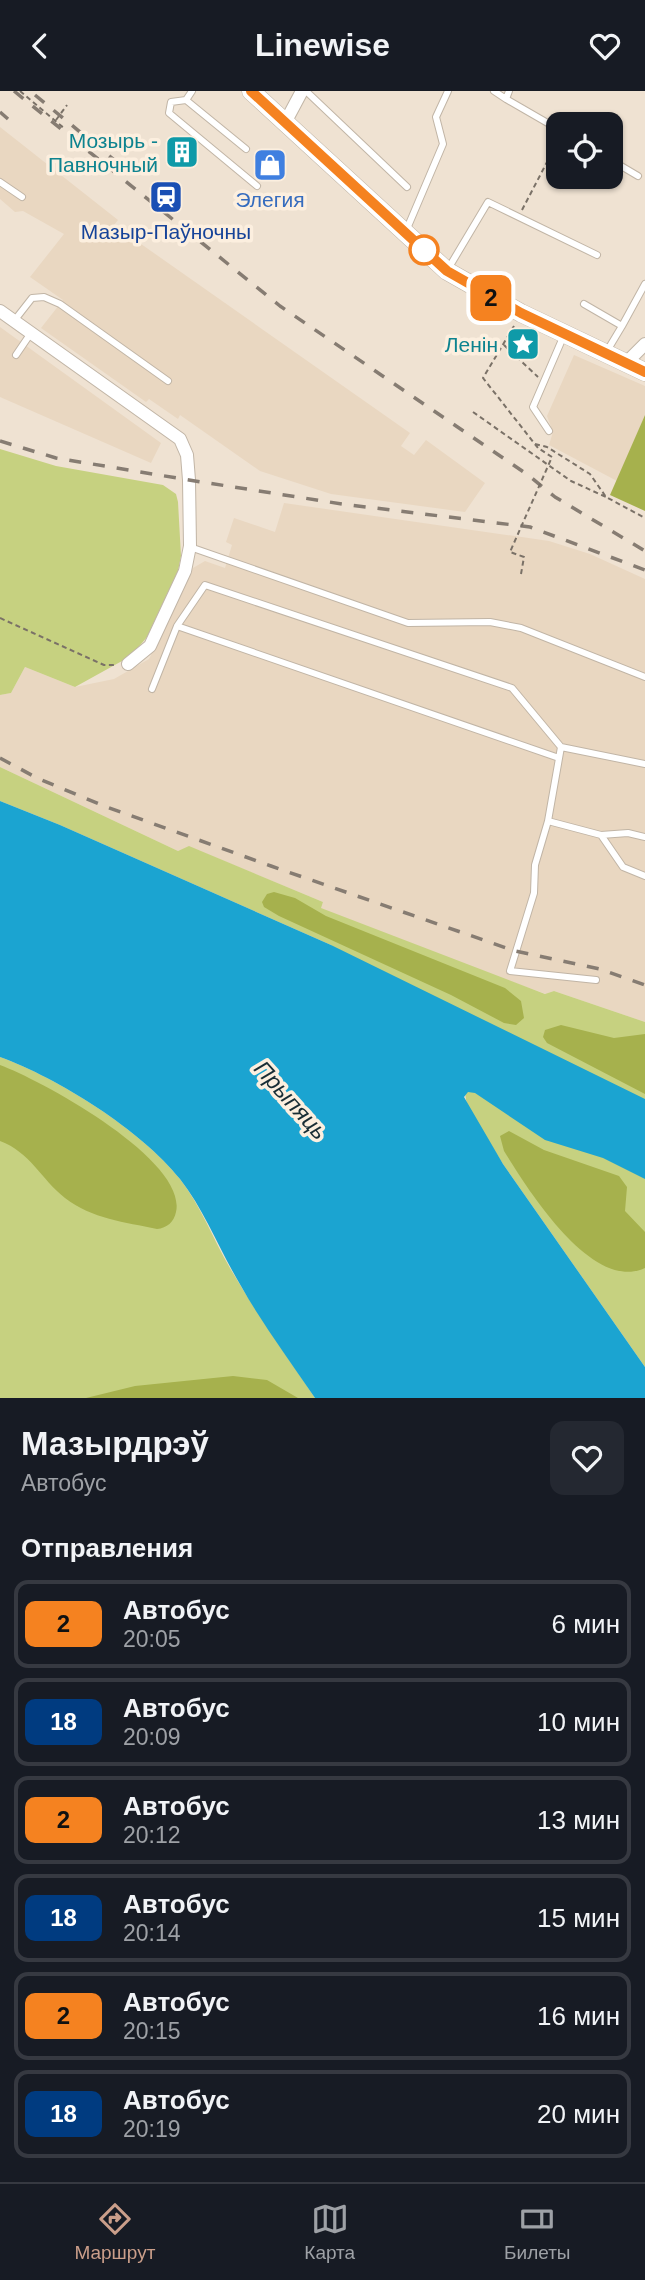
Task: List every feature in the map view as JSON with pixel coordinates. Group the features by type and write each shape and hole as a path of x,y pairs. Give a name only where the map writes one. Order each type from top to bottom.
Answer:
{"street":[{"path":"251,91 447,271 521,313 645,372"},
{"path":"286,121 304,91"},
{"path":"0,311 180,439 187,455 190,547 186,571 150,646 128,664"},
{"path":"626,362 645,344"}],"lane":[{"path":"186,100 192,91"},
{"path":"304,91 407,187"},
{"path":"494,91 507,95 546,121"},
{"path":"405,233 443,144 436,117 446,92"},
{"path":"246,149 186,100 171,102 169,113 257,186"},
{"path":"623,167 638,176"},
{"path":"0,182 22,197"},
{"path":"447,271 488,202 597,255"},
{"path":"606,353 645,284"},
{"path":"14,321 32,298 44,297 60,304 168,381"},
{"path":"584,304 622,326"},
{"path":"16,355 31,333"},
{"path":"549,431 533,407 565,333"},
{"path":"190,547 408,623 489,622 521,628 645,677"},
{"path":"152,689 177,626 205,585 512,688 561,747 645,764"},
{"path":"177,626 559,758"},
{"path":"561,747 548,821 535,865 534,893 510,971 596,980"},
{"path":"548,821 601,835 628,833 645,837"},
{"path":"601,835 623,867 645,876"}],"path":[{"path":"20,91 65,129"},
{"path":"55,121 67,105"},
{"path":"519,217 546,164"},
{"path":"521,313 483,378 538,448 552,457 510,552 524,557 521,574"},
{"path":"503,344 544,382"},
{"path":"473,412 570,481 645,518"},
{"path":"535,444 547,447 590,474 606,497"},
{"path":"0,618 104,665 128,664"}],"shaded area":[{"path":"0,127 118,220 114,225 410,433 401,446 414,455 426,440 485,483 465,512 331,494 260,471 180,415 178,419 149,399 146,402 41,328 63,300 30,277 64,234 23,211 15,212 0,199"},
{"path":"0,327 161,443 151,463 0,397"},
{"path":"574,355 645,386 645,415 617,481 549,445 553,432 547,416"},
{"path":"284,503 549,541 590,554 645,579 645,1022 554,991 546,994 392,939 320,908 323,902 190,847 178,851 0,767 0,695 11,693 25,667 75,687 114,679 149,659 193,568 205,561 225,568 232,545 226,542 234,518 275,532"}],"green space":[{"path":"645,415 645,511 610,495"},
{"path":"0,449 56,466 163,485 176,494 181,556 178,571 147,637 131,656 75,687 25,667 11,693 0,695"},
{"path":"0,767 178,851 189,846 323,902 321,908 545,994 554,991 645,1022 645,1367 503,1164 467,1106 465,1093 331,945 0,801"},
{"path":"274,892 295,898 326,916 505,988 521,1001 524,1018 516,1025 504,1023 451,995 279,916 264,907 262,902 267,894"},
{"path":"561,1025 614,1038 645,1034 645,1094 547,1043 543,1037 545,1030"},
{"path":"0,1057 47,1078 97,1107 144,1142 180,1179 201,1211 240,1285 315,1398 0,1398"},
{"path":"0,1065 77,1104 136,1147 159,1169 174,1191 176,1212 172,1222 157,1229 109,1219 86,1211 57,1191 19,1152 0,1141"},
{"path":"509,1131 544,1150 619,1176 627,1187 625,1211 645,1232 645,1268 625,1272 604,1265 583,1252 563,1233 528,1188 504,1151 500,1136"},
{"path":"233,1376 267,1380 298,1398 86,1398 135,1386"}],"water":[{"name":"Прыпяць","path":"0,801 331,945 645,1099 645,1179 603,1158 545,1140 475,1093 468,1092 464,1097 503,1164 645,1367 645,1398 315,1398 249,1300 205,1218 180,1179 144,1142 97,1107 47,1078 0,1057"}],"railway":[{"path":"14,91 280,306 528,475 555,497 645,551"},
{"path":"35,95 130,173"},
{"path":"0,112 8,119"},
{"path":"0,441 56,458 189,480 342,504 530,527 645,570"},
{"path":"0,758 37,778 104,806 271,866 515,951 600,969 645,985"}],"bus line":[{"name":"2","path":"251,91 447,271 521,313 645,372"}],"place":[{"name":"Мозырь - Павночный","path":"182,152"},
{"name":"Элегия","path":"270,165"},
{"name":"Мазыр-Паўночны","path":"166,197"},
{"name":"Ленін","path":"523,344"}]}
